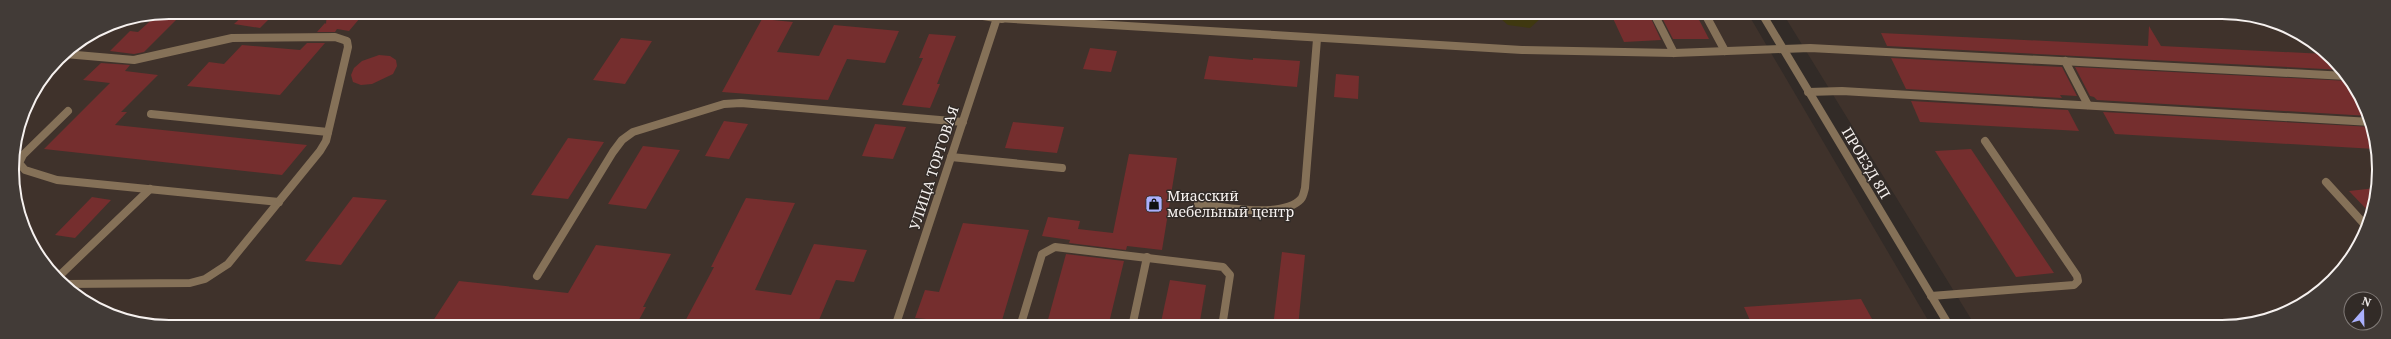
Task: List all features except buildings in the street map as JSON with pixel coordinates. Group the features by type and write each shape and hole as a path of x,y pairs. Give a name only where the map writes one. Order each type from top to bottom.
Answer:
{"street":[{"name":"УЛИЦА ТОРГОВАЯ","path":"897,320 951,157 1000,19"},
{"path":"1042,19 1317,39 1522,50 1674,53 1810,48 2339,76"},
{"path":"1657,19 1674,53"},
{"path":"1708,19 1725,52"},
{"name":"ПРОЕЗД 8П","path":"1765,19 1946,320"},
{"path":"71,284 190,283 205,279 228,264 320,151 328,132 348,47 347,41 342,38 320,36 232,38 134,60 72,55"},
{"path":"1198,204 1275,210 1291,206 1300,200 1306,188 1317,39"},
{"path":"2065,61 2088,105"},
{"path":"1808,92 1842,91 2364,122"},
{"path":"537,276 613,152 622,140 633,132 724,104 742,103 963,122"},
{"path":"68,111 24,155 19,163 25,170 58,180 279,202"},
{"path":"151,114 328,132"},
{"path":"1931,296 2074,285 2078,281 2078,276 1985,141"},
{"path":"951,157 1062,168"},
{"path":"2326,182 2363,222"},
{"path":"61,274 150,189"},
{"path":"1022,320 1042,254 1055,247 1223,267 1230,275 1223,320"},
{"path":"1134,320 1147,258"}],"shaded area":[{"path":"160,19 1751,19 1928,320 160,320 131,315 112,309 86,295 70,283 56,269 39,245 30,227 24,208 19,179 20,150 30,112 39,94 56,70 70,56 86,44 112,30 131,24"},
{"path":"1501,19 1540,19 1530,28 1508,25"},
{"path":"1786,19 2241,20 2279,30 2305,44 2321,56 2335,70 2352,94 2361,112 2371,150 2372,179 2367,208 2361,227 2352,245 2335,269 2321,283 2297,300 2270,312 2231,320 1972,320"}],"place":[{"name":"Миасский мебельный центр","path":"1154,204"}]}
